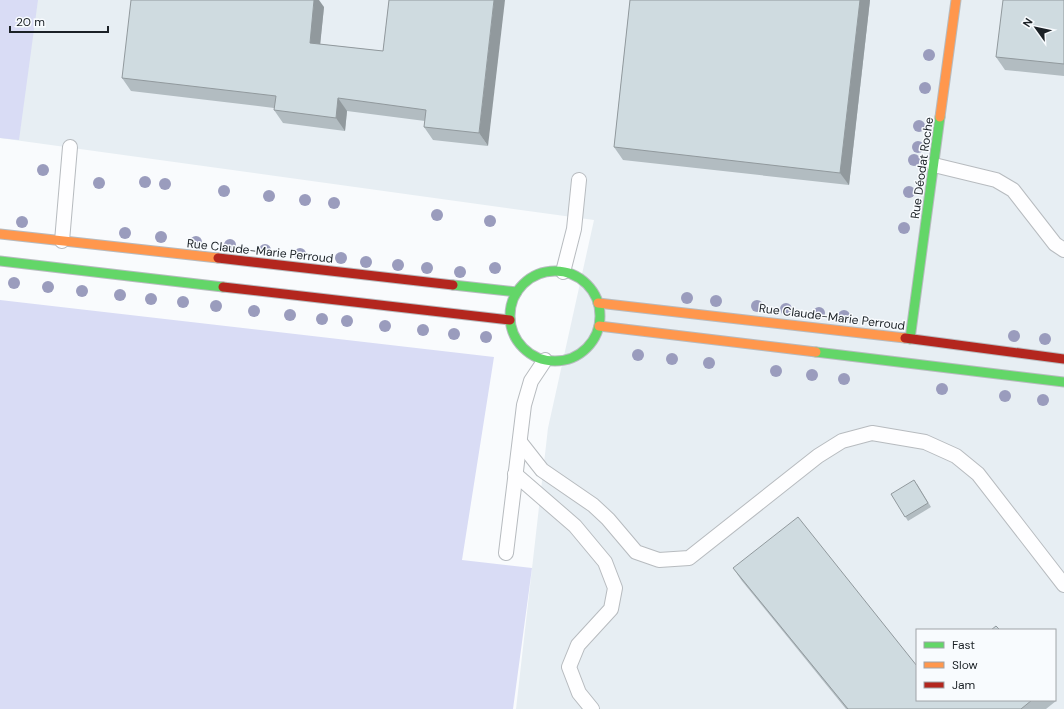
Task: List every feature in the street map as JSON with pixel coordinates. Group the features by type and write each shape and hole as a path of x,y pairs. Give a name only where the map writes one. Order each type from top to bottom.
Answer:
{"street":[{"name":"Rue Déodat Roche","path":"910,338 956,0"},
{"name":"Rue Claude-Marie Perroud","path":"0,234 517,292"},
{"path":"0,260 510,320"},
{"path":"546,272 563,272 579,278 591,289 598,303 600,315 599,326 591,342 578,354 562,361 545,360 531,355 520,346 513,334 510,320 511,305 517,292 529,279 546,272"},
{"name":"Rue Claude-Marie Perroud","path":"598,303 910,338 1064,359"},
{"path":"599,326 1064,382"}],"lane":[{"path":"62,241 70,147"},
{"path":"934,165 996,180 1013,190 1055,244 1064,250"},
{"path":"563,272 574,228 579,180"},
{"path":"506,553 524,405 531,381 545,360"},
{"path":"520,442 542,470 593,505 608,519 636,552 659,560 689,558 818,456 842,441 872,433 925,442 956,456 978,474 1064,585"},
{"path":"515,474 574,526 605,562 615,588 611,609 578,645 569,668 579,693 592,709"}],"shaded area":[{"path":"0,0 1064,0 1064,709 516,709 548,428 594,220 0,138"},
{"path":"0,0 38,0 19,140 0,138"},
{"path":"0,300 494,357 462,560 532,568 513,709 0,709"}],"building":[{"path":"131,0 314,0 310,43 383,51 389,0 494,0 479,133 424,127 426,110 338,98 336,118 274,110 276,96 122,78"},
{"path":"630,0 860,0 840,173 614,147"},
{"path":"1003,0 1064,0 1064,64 996,57"},
{"path":"914,480 928,503 905,517 891,494"},
{"path":"798,517 916,665 916,701 1031,701 1021,709 848,709 733,568"},
{"path":"996,626 999,629 992,629"}],"traffic: fast":[{"path":"910,339 940,117"},
{"path":"0,261 223,287"},
{"path":"555,271 572,275 587,284 596,299 600,316 596,333 587,348 572,357 555,361 538,357 523,348 514,333 510,316 514,299 523,284 538,275 555,271"},
{"path":"453,285 517,292"},
{"path":"816,352 1064,382"}],"traffic: slow":[{"path":"940,117 956,0"},
{"path":"0,234 218,258"},
{"path":"598,303 905,338"},
{"path":"599,326 816,352"}],"traffic: jam":[{"path":"218,258 453,285"},
{"path":"223,287 510,320"},
{"path":"905,338 1064,359"}]}
